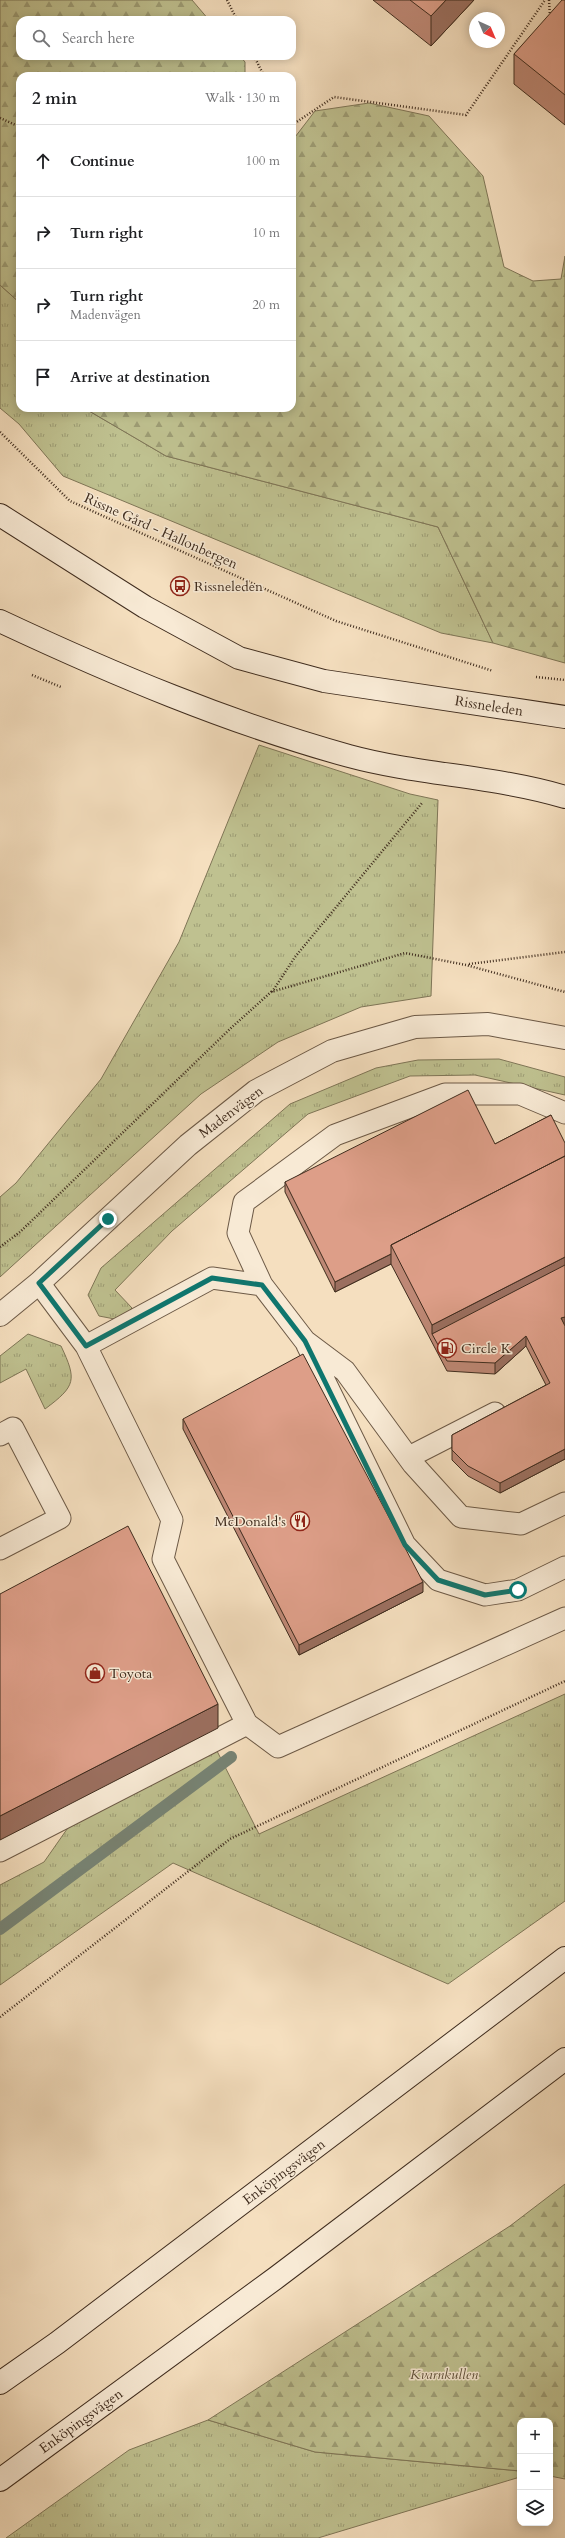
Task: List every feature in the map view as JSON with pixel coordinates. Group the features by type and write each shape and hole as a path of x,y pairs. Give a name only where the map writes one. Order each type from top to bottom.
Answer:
{"street":[{"name":"Rissneleden","path":"0,515 145,607 239,658 324,681 565,717"},
{"path":"0,621 97,666 268,732 350,756 565,797"},
{"name":"Madenvägen","path":"0,1315 39,1283 188,1145 256,1091 332,1051 415,1027 488,1024 565,1038"},
{"name":"Enköpingsvägen","path":"0,2383 63,2339 565,1958"},
{"name":"Enköpingsvägen","path":"0,2480 277,2277 565,2060"}],"lane":[{"path":"565,1113 520,1094 445,1094 335,1135 244,1202 238,1233 262,1285 305,1341 405,1545 438,1580 485,1595 518,1590 565,1567"},
{"path":"86,1346 212,1278 262,1285"},
{"path":"39,1283 86,1346 172,1520 163,1559 247,1724 278,1746 565,1618"},
{"path":"305,1341 346,1371 409,1457 461,1517 521,1524 565,1503"},
{"path":"409,1457 515,1402"},
{"path":"0,1435 13,1428 60,1518 0,1549"},
{"path":"0,1851 247,1724"}],"path":[{"path":"227,0 235,16"},
{"path":"296,122 334,97 466,115 545,0"},
{"path":"549,0 550,22"},
{"path":"256,60 262,72"},
{"path":"0,118 16,126"},
{"name":"Rissne Gård - Hallonbergen","path":"0,432 70,501 336,621 494,671"},
{"path":"534,677 565,680"},
{"path":"0,1247 20,1232 204,1053 272,992 295,957 427,797"},
{"path":"466,965 565,952"},
{"path":"272,992 405,953 466,965 565,992"},
{"path":"0,2017 230,1839 565,1681"}],"green space":[{"path":"0,0 192,0 206,16 16,16 16,60 243,60 245,62 245,72 16,72 16,299 0,285"},
{"path":"369,103 429,116 483,176 504,267 533,281 561,279 565,256 565,663 493,643 438,527 166,456 91,412 296,412 296,136 315,111"},
{"path":"0,285 16,299 16,412 91,412 166,456 438,527 493,643 441,633 63,476 19,424 0,408"},
{"path":"259,745 410,794 438,800 431,996 361,1007 278,1042 201,1094 0,1277 0,1197 16,1183 101,1079 179,942"},
{"path":"499,1059 565,1077 565,1095 475,1075 410,1076 308,1114 172,1231 115,1290 132,1308 120,1320 99,1316 88,1295 101,1268 290,1104 376,1068 418,1060"},
{"path":"28,1334 61,1346 70,1367 71,1382 68,1388 45,1409 26,1369 0,1383 0,1356"},
{"path":"565,1694 565,1901 448,1984 173,1863 0,1985 0,1885 44,1862 72,1822 217,1751 259,1834"},
{"name":"Kvarnkullen","path":"565,2184 565,2479 553,2477 553,2418 517,2418 517,2471 315,2452 208,2420 510,2226"},
{"path":"208,2420 315,2452 517,2471 517,2478 318,2538 6,2538 129,2450"}],"building":[{"path":"410,0 446,0 431,16"},
{"path":"562,0 565,0 565,95 514,54"},
{"path":"468,1090 495,1144 551,1115 565,1143 565,1156 391,1245 391,1254 335,1282 285,1182"},
{"path":"565,1156 565,1257 432,1325 391,1245"},
{"path":"565,1265 565,1317 561,1318 565,1326 565,1449 500,1483 468,1466 452,1450 452,1435 550,1383 526,1336 495,1363 447,1361 432,1334"},
{"path":"303,1354 423,1582 299,1645 183,1419"},
{"name":"Toyota","path":"128,1526 218,1704 0,1816 0,1594"}],"waterway":[{"path":"0,1929 231,1757"}],"place":[{"name":"Rissneleden","path":"180,586"},
{"name":"Circle K","path":"447,1348"},
{"name":"McDonald's","path":"300,1521"},
{"name":"Toyota","path":"95,1673"}],"route":[{"path":"108,1219 39,1283 86,1346 132,1323 212,1278 262,1285 305,1341 405,1545 438,1580 485,1595 518,1590"}]}
